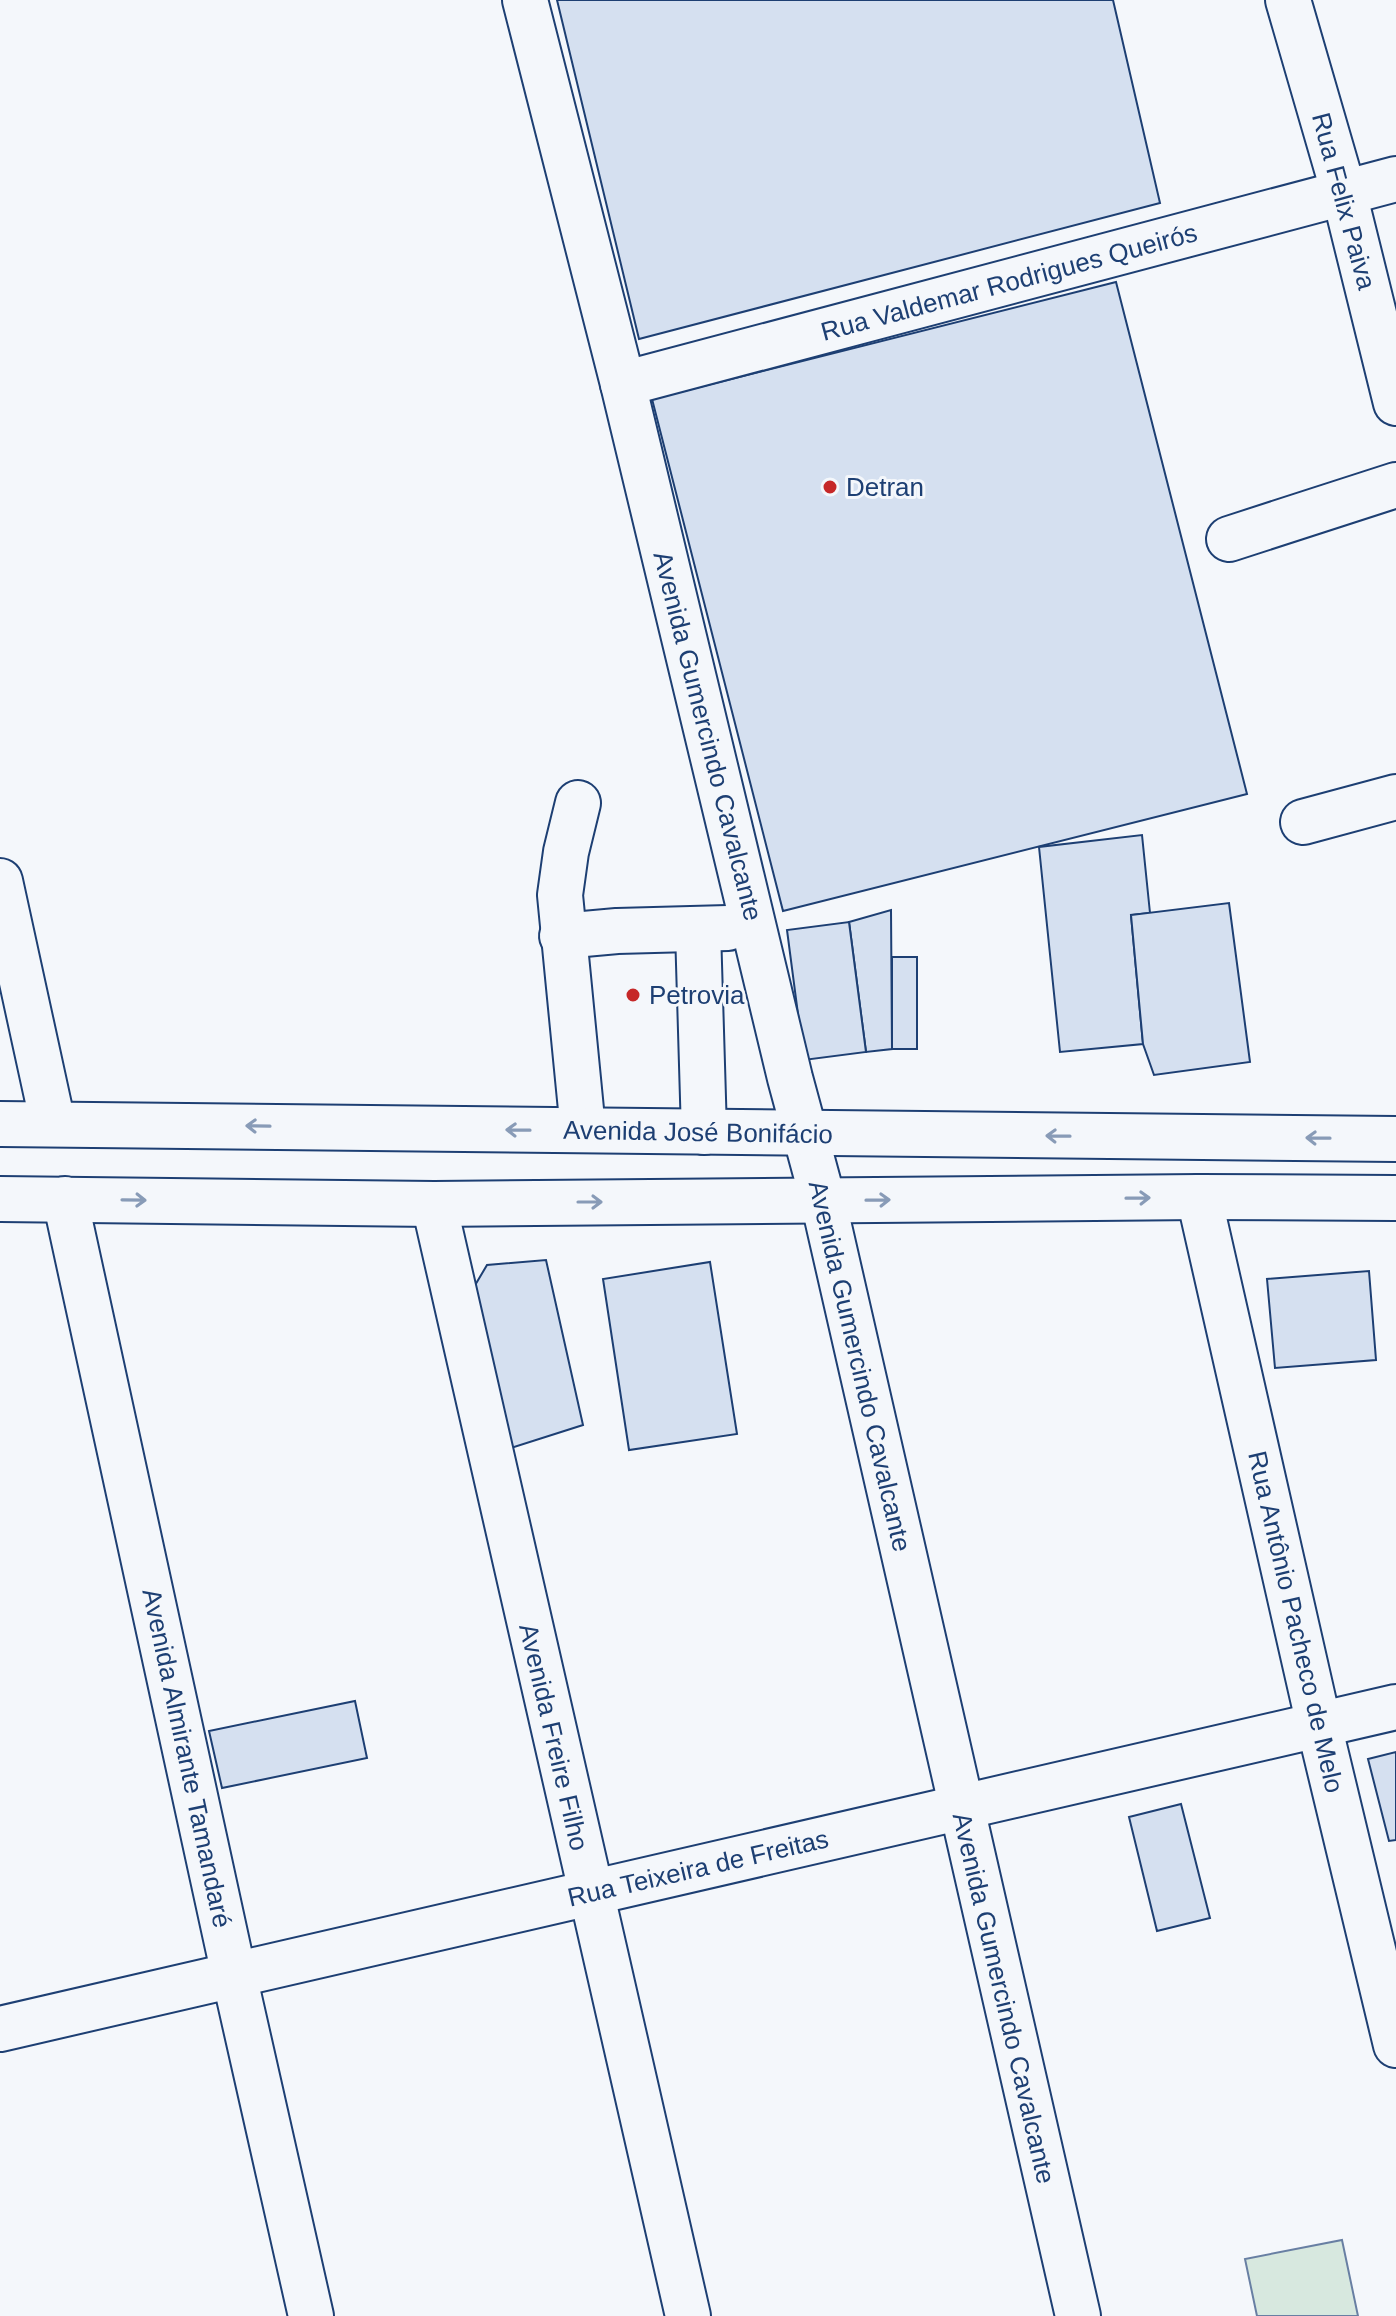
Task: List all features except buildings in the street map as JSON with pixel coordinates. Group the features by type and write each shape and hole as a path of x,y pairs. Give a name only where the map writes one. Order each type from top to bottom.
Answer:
{"street":[{"name":"Avenida Gumercindo Cavalcante","path":"525,0 623,384 823,1200 1078,2316"},
{"name":"Rua Felix Paiva","path":"1288,0 1344,193 1396,403"},
{"name":"Rua Valdemar Rodrigues Queirós","path":"623,384 1396,179"},
{"path":"1229,539 1396,485"},
{"path":"1303,822 1396,797"},
{"path":"578,803 560,895 583,1130"},
{"path":"0,881 53,1124"},
{"path":"562,936 617,931 754,927"},
{"path":"698,930 704,1132"},
{"name":"Avenida José Bonifácio","path":"0,1124 1396,1139"},
{"name":"Rua Antônio Pacheco de Melo","path":"1199,1197 1319,1725 1396,2045"},
{"path":"0,1199 434,1204 1396,1198"},
{"name":"Avenida Almirante Tamandaré","path":"65,1199 311,2316"},
{"name":"Avenida Freire Filho","path":"434,1204 688,2316"},
{"name":"Rua Teixeira de Freitas","path":"0,2029 1396,1707"}],"shaded area":[{"path":"1342,2240 1358,2316 1257,2316 1245,2259"}],"place":[{"name":"Detran","path":"830,487"},
{"name":"Petrovia","path":"633,995"}]}
